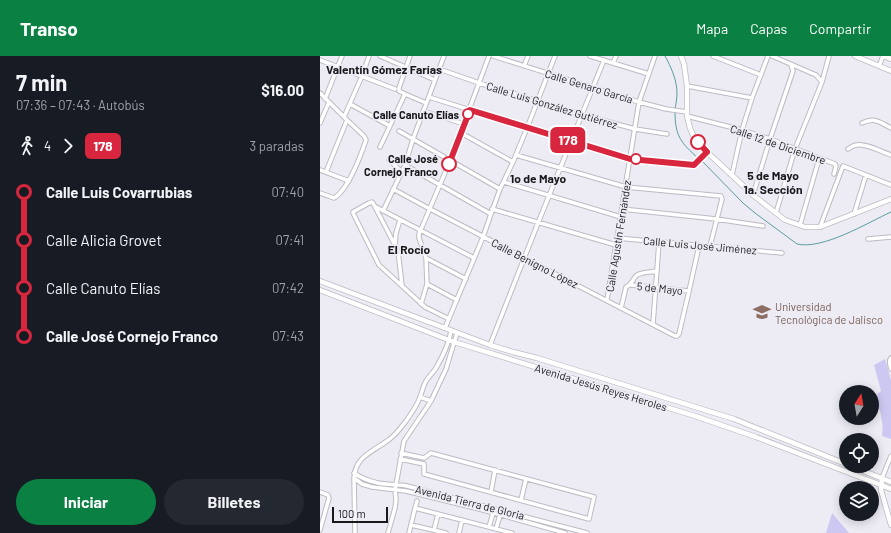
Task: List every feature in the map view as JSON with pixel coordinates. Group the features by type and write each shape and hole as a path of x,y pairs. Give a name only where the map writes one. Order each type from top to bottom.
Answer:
{"street":[{"path":"325,99 342,56"},
{"path":"344,117 369,56"},
{"path":"380,56 435,80"},
{"path":"397,90 410,56"},
{"path":"383,211 405,165 413,139 444,56"},
{"path":"421,304 427,284 426,258 419,238 420,230 450,161 489,56"},
{"name":"Calle Genaro García","path":"493,56 593,88 687,114"},
{"path":"524,66 528,56"},
{"path":"445,328 555,56"},
{"path":"590,56 649,74"},
{"path":"613,63 616,56"},
{"name":"Calle Agustín Fernández","path":"607,300 640,102 655,56"},
{"path":"681,56 684,64 687,86 687,114 690,128 705,153 732,175 753,195 785,220 800,226 820,227 891,199"},
{"path":"713,56 761,75"},
{"path":"732,175 742,130 768,56"},
{"path":"772,56 816,75 822,82"},
{"path":"776,213 795,149 822,82 829,56"},
{"path":"855,56 891,71"},
{"path":"879,66 883,56 891,59"},
{"path":"320,60 338,66 426,103"},
{"path":"490,345 604,60"},
{"path":"753,195 793,71 791,65"},
{"path":"793,71 799,68"},
{"name":"Calle Luis González Gutiérrez","path":"439,69 479,83 635,130 667,134"},
{"path":"816,75 825,71"},
{"path":"687,86 752,98"},
{"path":"320,94 366,139 349,181 337,196 334,198 320,193"},
{"path":"380,147 405,94"},
{"path":"429,97 630,159 694,165 705,153"},
{"path":"320,123 329,102"},
{"path":"350,104 390,126"},
{"path":"424,111 464,124"},
{"name":"Calle 12 de Diciembre","path":"687,114 770,139 836,165 834,174"},
{"path":"326,172 347,120"},
{"path":"862,123 869,120 875,120 891,128"},
{"path":"399,131 500,189"},
{"path":"461,133 513,162"},
{"path":"848,148 861,144 891,155"},
{"path":"516,155 626,187 720,196 722,199 710,246"},
{"path":"800,226 820,159"},
{"path":"389,160 401,171"},
{"path":"405,165 491,212 538,222 616,245"},
{"path":"820,227 843,166 891,185"},
{"path":"320,170 349,181"},
{"path":"854,214 866,175"},
{"path":"504,182 621,217"},
{"name":"Calle Benigno López","path":"393,189 675,336 679,334 689,291"},
{"path":"402,285 398,252 374,203 372,202 353,213 378,263 421,304 449,319"},
{"path":"375,207 474,258"},
{"path":"622,209 716,219 763,226"},
{"path":"395,245 396,233 400,220"},
{"path":"868,239 891,237"},
{"name":"Calle Luis José Jiménez","path":"617,238 782,252"},
{"path":"653,324 659,242"},
{"path":"689,291 699,246"},
{"path":"426,258 466,279"},
{"path":"621,308 626,288 631,285 633,279 638,274 657,271"},
{"name":"Avenida Jesús Reyes Heroles","path":"320,281 490,345 537,358 734,419 839,461"},
{"path":"427,284 457,300"},
{"name":"5 de Mayo","path":"631,285 689,291"},
{"name":"Avenida Jesús Reyes Heroles","path":"320,290 452,341 695,416 756,437 891,489"},
{"path":"388,533 396,508 395,490 404,441 431,401 446,369 452,341 451,331"},
{"path":"355,533 354,473 358,464 362,458 371,451 388,441 408,420 420,398 424,384 436,368 457,333"},
{"path":"890,359 891,369"},
{"path":"420,398 431,401"},
{"path":"695,416 699,408"},
{"path":"400,459 424,464 424,474 588,519 594,497 431,453 424,458 401,453"},
{"path":"891,456 882,478 881,490 891,525"},
{"path":"491,492 495,470"},
{"name":"Avenida Tierra de Gloria","path":"354,473 370,481 383,484 407,486 587,533"},
{"path":"869,473 891,482"},
{"name":"Avenida Tierra de Gloria","path":"354,478 362,484 372,488 406,491 564,533"},
{"path":"521,500 526,479"},
{"path":"320,492 328,495 329,498 320,530"},
{"path":"409,533 417,501"},
{"path":"415,508 489,527 502,532 512,533"},
{"path":"489,527 493,513"},
{"path":"434,530 438,514"},
{"path":"496,529 500,515"},
{"path":"458,533 462,520"},
{"path":"411,525 446,533"}],"shaded area":[{"path":"885,359 891,380 891,439 882,436 879,409 879,393 881,391 874,365"},
{"path":"832,513 849,533 826,533"}],"waterway":[{"path":"665,56 675,78 677,88 675,109"},
{"path":"675,112 676,127 680,138 687,148 698,158"},
{"path":"701,160 743,203 797,244 808,245 832,239 858,229 891,212"}],"bus line":[{"name":"178","path":"449,164 470,110 630,159 694,165 707,152 698,142"}],"place":[{"name":"Calle Canuto Elías","path":"468,114"},
{"name":"Calle José Cornejo Franco","path":"449,164"},
{"name":"Universidad Tecnológica de Jalisco","path":"762,312"}],"district":[{"name":"Valentín Gómez Farías","path":"384,69"},
{"name":"1o de Mayo","path":"538,178"},
{"name":"5 de Mayo 1a. Sección","path":"773,182"},
{"name":"El Rocío","path":"409,249"}]}
